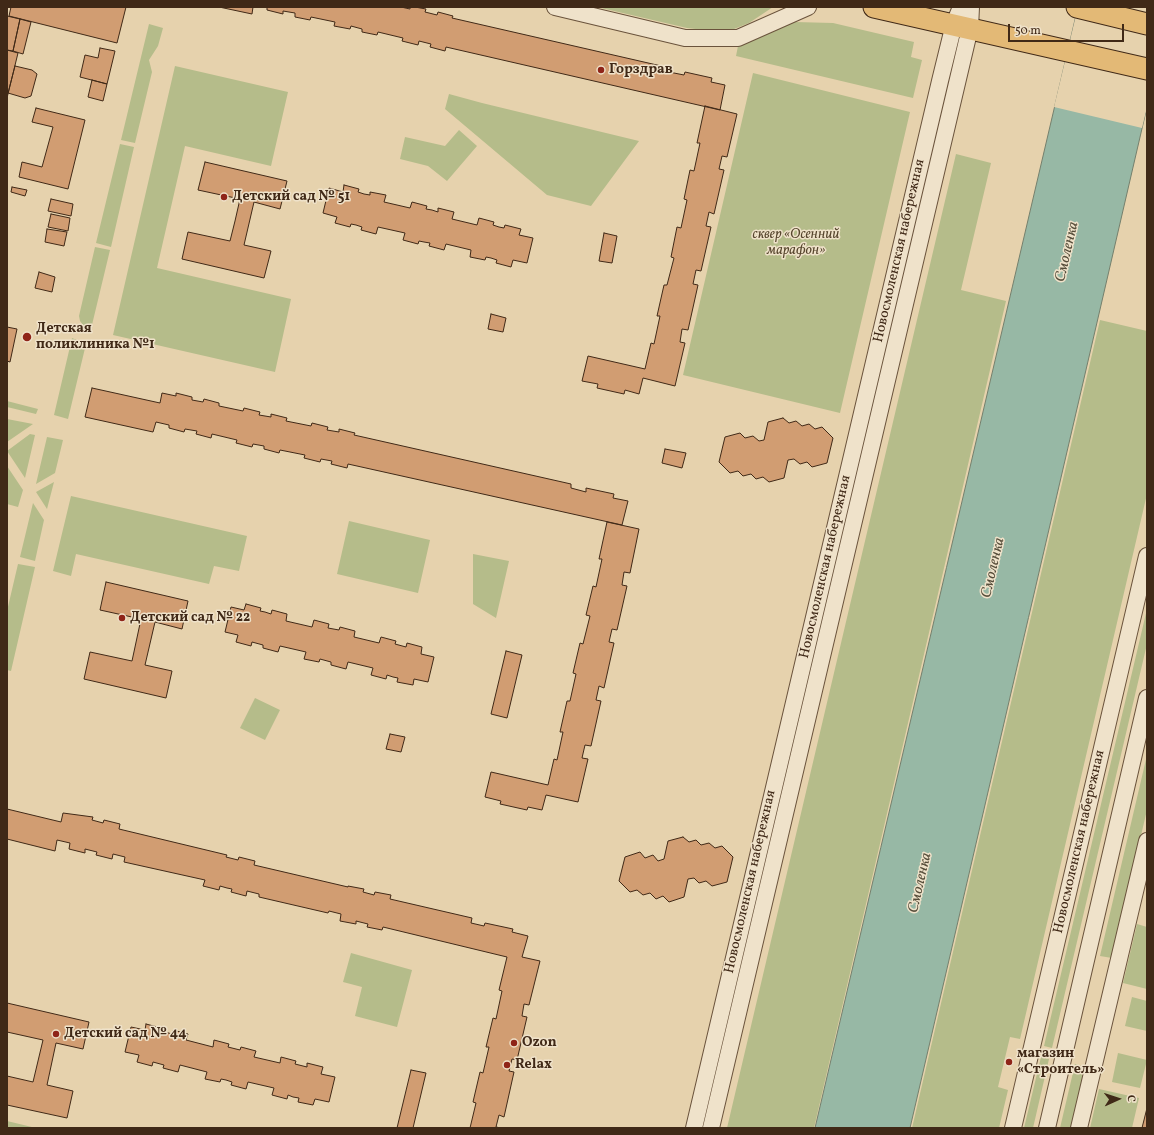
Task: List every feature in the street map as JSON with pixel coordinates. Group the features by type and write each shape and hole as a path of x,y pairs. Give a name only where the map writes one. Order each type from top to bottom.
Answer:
{"main road":[{"path":"874,7 962,20 1066,50 1147,70"},
{"path":"1077,7 1147,24"}],"street":[{"path":"555,7 685,38 738,38 808,7"},
{"name":"Новосмоленская набережная","path":"694,1128 962,20 971,7"},
{"name":"Новосмоленская набережная","path":"711,1128 962,20"},
{"name":"Новосмоленская набережная","path":"1012,1128 1147,556"},
{"path":"1047,1128 1147,698"},
{"path":"1079,1128 1147,841"}],"green space":[{"path":"597,7 773,7 749,23 734,29 712,31 687,28"},
{"path":"795,22 833,23 914,42 911,57 922,60 913,98 736,56 738,46 784,25"},
{"path":"149,24 163,28 158,46 149,60 152,72 135,143 121,140"},
{"path":"175,66 288,92 271,166 185,146 157,268 291,299 275,372 113,335"},
{"name":"сквер «Осенний марафон»","path":"753,73 910,112 840,413 683,375"},
{"path":"449,94 639,141 591,206 547,195 445,109"},
{"path":"459,130 477,146 447,181 428,166 400,159 405,137 445,146"},
{"path":"120,144 134,147 111,247 96,243"},
{"path":"956,154 991,163 961,290 1006,301 814,1128 727,1128"},
{"path":"95,247 110,250 91,329 83,325 79,316"},
{"path":"1100,320 1147,331 1147,494 1020,1039 1010,1037 998,1087 1008,1090 999,1128 912,1128"},
{"path":"72,338 86,344 68,419 54,415"},
{"path":"7,401 38,409 36,414 7,407"},
{"path":"7,419 33,424 7,442"},
{"path":"30,434 35,435 25,478 7,451"},
{"path":"47,437 63,440 55,473 36,484"},
{"path":"7,466 23,490 18,507 7,504"},
{"path":"54,482 47,509 36,492"},
{"path":"71,496 247,536 239,571 214,566 209,584 76,554 71,576 53,571"},
{"path":"33,503 44,520 35,561 20,557"},
{"path":"349,521 430,540 418,593 337,574"},
{"path":"473,554 509,561 496,618 473,604"},
{"path":"18,564 35,567 11,671 7,670 7,611"},
{"path":"1147,609 1147,644 1052,1048 1044,1046"},
{"path":"255,698 280,710 265,740 240,728"},
{"path":"1147,755 1147,810 1112,958 1100,956"},
{"path":"1137,924 1147,927 1147,989 1123,983"},
{"path":"351,953 412,970 397,1027 355,1016 362,987 343,982"},
{"path":"1132,997 1147,1001 1147,1031 1125,1026"},
{"path":"1118,1053 1147,1060 1140,1088 1112,1082"},
{"path":"1041,1057 1049,1059 1033,1128 1024,1128"},
{"path":"1075,1064 1086,1067 1072,1128 1060,1128"},
{"path":"1099,1089 1139,1098 1132,1128 1090,1128"},
{"path":"7,1121 36,1128 7,1128"}],"water":[{"name":"Смоленка","path":"1078,7 1147,7 1147,107 910,1128 815,1128"}],"pier":[{"path":"1078,7 1147,7 1147,107 1142,128 1054,107"}],"building":[{"path":"11,7 126,7 117,43 9,16"},
{"path":"219,7 253,7 252,14"},
{"path":"267,7 401,7 410,9 410,7 415,7 426,9 425,12 437,15 438,12 453,16 452,18 670,68 669,72 684,75 685,72 712,78 711,82 725,85 720,110 446,47 445,51 430,47 431,44 419,41 418,45 402,41 403,38 378,32 377,35 362,32 362,29 351,26 350,29 334,26 335,22 311,17 310,20 295,17 295,13 283,11 283,14 267,10"},
{"path":"7,16 20,19 13,51 7,50"},
{"path":"20,19 31,22 23,54 13,51"},
{"path":"100,48 115,51 107,84 80,77 85,55 98,58"},
{"path":"7,50 18,53 7,98"},
{"path":"15,66 32,70 37,74 31,96 25,98 8,93"},
{"path":"92,80 107,84 103,101 88,97"},
{"path":"705,106 737,114 727,157 722,156 719,169 724,170 714,214 709,212 706,226 711,227 701,271 696,270 693,284 698,285 688,330 682,329 680,342 685,343 675,386 643,378 639,394 625,390 624,394 597,388 598,384 582,381 588,356 645,369 651,343 654,344 660,316 657,316 664,285 667,285 674,258 671,257 677,227 681,228 687,200 684,199 690,170 694,171 700,143 697,143"},
{"path":"36,108 85,120 68,189 19,177 22,162 42,167 53,127 32,122"},
{"path":"205,162 287,181 280,209 254,202 244,245 271,251 264,278 182,259 188,232 230,241 235,221 240,199 198,190"},
{"path":"344,185 359,189 358,192 364,194 370,195 370,192 386,195 384,202 410,208 412,202 427,206 426,209 438,212 438,208 454,212 452,219 477,225 479,218 494,222 493,225 499,227 504,228 505,225 521,229 519,235 533,238 527,263 513,260 511,267 496,263 497,260 491,258 486,257 485,260 470,257 471,250 446,244 444,250 429,246 430,243 419,241 418,244 403,240 405,233 378,227 376,234 361,230 362,227 356,225 351,224 350,227 335,223 337,217 323,213 329,188 343,192"},
{"path":"12,187 27,190 25,196 11,192"},
{"path":"51,199 73,204 71,216 48,211"},
{"path":"51,214 70,218 68,231 48,227"},
{"path":"47,229 67,232 64,246 45,242"},
{"path":"604,233 617,236 612,263 599,261"},
{"path":"39,272 55,277 52,292 35,288"},
{"path":"491,314 506,318 503,332 488,329"},
{"path":"7,327 17,329 10,362 7,361"},
{"path":"92,388 160,403 162,393 176,396 176,393 192,397 192,400 203,402 204,399 219,403 219,406 243,411 244,408 260,412 259,415 271,417 271,414 287,418 286,421 311,426 312,423 328,427 327,430 339,432 339,429 355,433 354,435 571,484 571,488 586,492 586,488 614,494 613,498 628,501 622,525 348,464 347,468 331,464 332,461 321,459 320,462 304,458 305,455 280,450 279,453 264,449 264,446 253,444 252,447 236,443 237,440 212,434 211,438 196,434 197,431 185,429 184,432 169,428 169,425 156,422 153,432 85,417"},
{"path":"783,418 789,423 796,421 802,426 809,424 815,429 822,427 833,438 827,463 812,467 807,462 800,464 794,459 788,460 784,478 769,482 763,477 756,479 751,474 743,476 738,471 730,473 719,462 725,437 740,433 745,438 753,436 759,441 764,440 768,422"},
{"path":"665,449 686,453 682,468 662,463"},
{"path":"607,522 639,529 630,573 624,572 622,585 627,586 617,630 612,629 609,642 614,643 604,688 599,686 596,700 601,701 591,746 585,745 582,758 588,759 578,802 546,795 542,810 528,807 527,810 500,804 501,801 485,797 491,772 548,785 554,759 557,760 563,732 560,732 567,701 570,701 576,674 573,673 580,643 583,644 590,616 586,615 593,586 596,587 602,559 599,559"},
{"path":"106,582 188,601 182,629 155,622 145,665 172,671 166,698 84,679 90,652 132,661 141,619 100,610"},
{"path":"246,604 261,608 260,611 271,614 272,610 287,614 286,621 312,627 314,620 329,624 328,628 339,630 340,627 355,631 354,637 379,643 381,637 396,641 395,644 406,647 407,643 422,647 421,654 434,657 428,682 414,679 413,685 397,682 398,678 387,675 386,679 371,675 373,668 348,662 346,669 331,665 331,662 320,659 319,662 304,659 306,652 280,646 278,652 263,648 263,645 252,642 251,646 236,642 238,635 225,632 231,607 244,610"},
{"path":"506,651 522,655 507,718 491,714"},
{"path":"390,734 405,737 401,752 386,749"},
{"path":"7,809 61,822 63,813 93,817 92,820 103,823 104,820 120,824 119,829 227,855 226,857 238,860 239,857 255,861 254,865 348,887 364,889 363,892 374,895 375,892 391,895 390,899 472,918 471,923 484,926 485,923 513,929 512,932 528,936 522,957 540,961 529,1005 524,1004 522,1016 527,1017 517,1060 512,1059 509,1071 514,1072 504,1117 499,1115 496,1127 501,1128 470,1128 476,1103 473,1102 480,1072 483,1073 489,1047 486,1047 493,1018 496,1019 502,991 499,990 507,957 383,927 382,930 367,927 368,924 356,921 356,924 340,921 341,914 329,911 328,913 259,897 259,894 247,891 246,896 231,892 232,889 220,886 219,890 203,886 205,880 124,862 125,857 113,854 112,859 96,855 97,852 85,849 85,853 69,849 70,843 57,840 55,851 7,839"},
{"path":"683,837 689,842 696,840 701,845 709,843 715,848 722,846 733,857 727,882 712,886 706,881 699,883 694,878 688,879 684,897 669,902 663,896 656,899 650,893 643,895 637,890 630,892 619,881 625,857 640,852 645,858 653,855 658,861 664,859 668,841"},
{"path":"7,1003 89,1022 83,1049 56,1043 47,1085 73,1091 67,1118 7,1105 7,1076 33,1082 43,1040 7,1032"},
{"path":"146,1024 161,1028 160,1031 172,1034 173,1030 188,1034 186,1040 213,1047 214,1040 229,1044 228,1047 240,1050 241,1047 256,1051 254,1057 280,1063 281,1057 296,1061 295,1064 307,1067 307,1063 323,1067 321,1074 335,1077 329,1102 315,1099 313,1105 298,1102 299,1098 288,1095 287,1099 272,1095 274,1088 248,1082 246,1089 231,1085 232,1082 226,1080 221,1079 220,1082 205,1079 207,1072 180,1065 178,1072 163,1068 164,1065 153,1062 152,1066 137,1062 139,1055 125,1052 131,1027 145,1030"},
{"path":"411,1070 426,1073 413,1128 397,1128"},
{"path":"1147,1108 1147,1128 1142,1128"}],"place":[{"name":"Горздрав","path":"601,70"},
{"name":"Детский сад № 51","path":"224,197"},
{"name":"Детская поликлиника №1","path":"27,337"},
{"name":"Детский сад № 22","path":"122,618"},
{"name":"Детский сад № 44","path":"56,1034"},
{"name":"Ozon","path":"514,1043"},
{"name":"магазин «Строитель»","path":"1009,1062"},
{"name":"Relax","path":"507,1065"}]}
